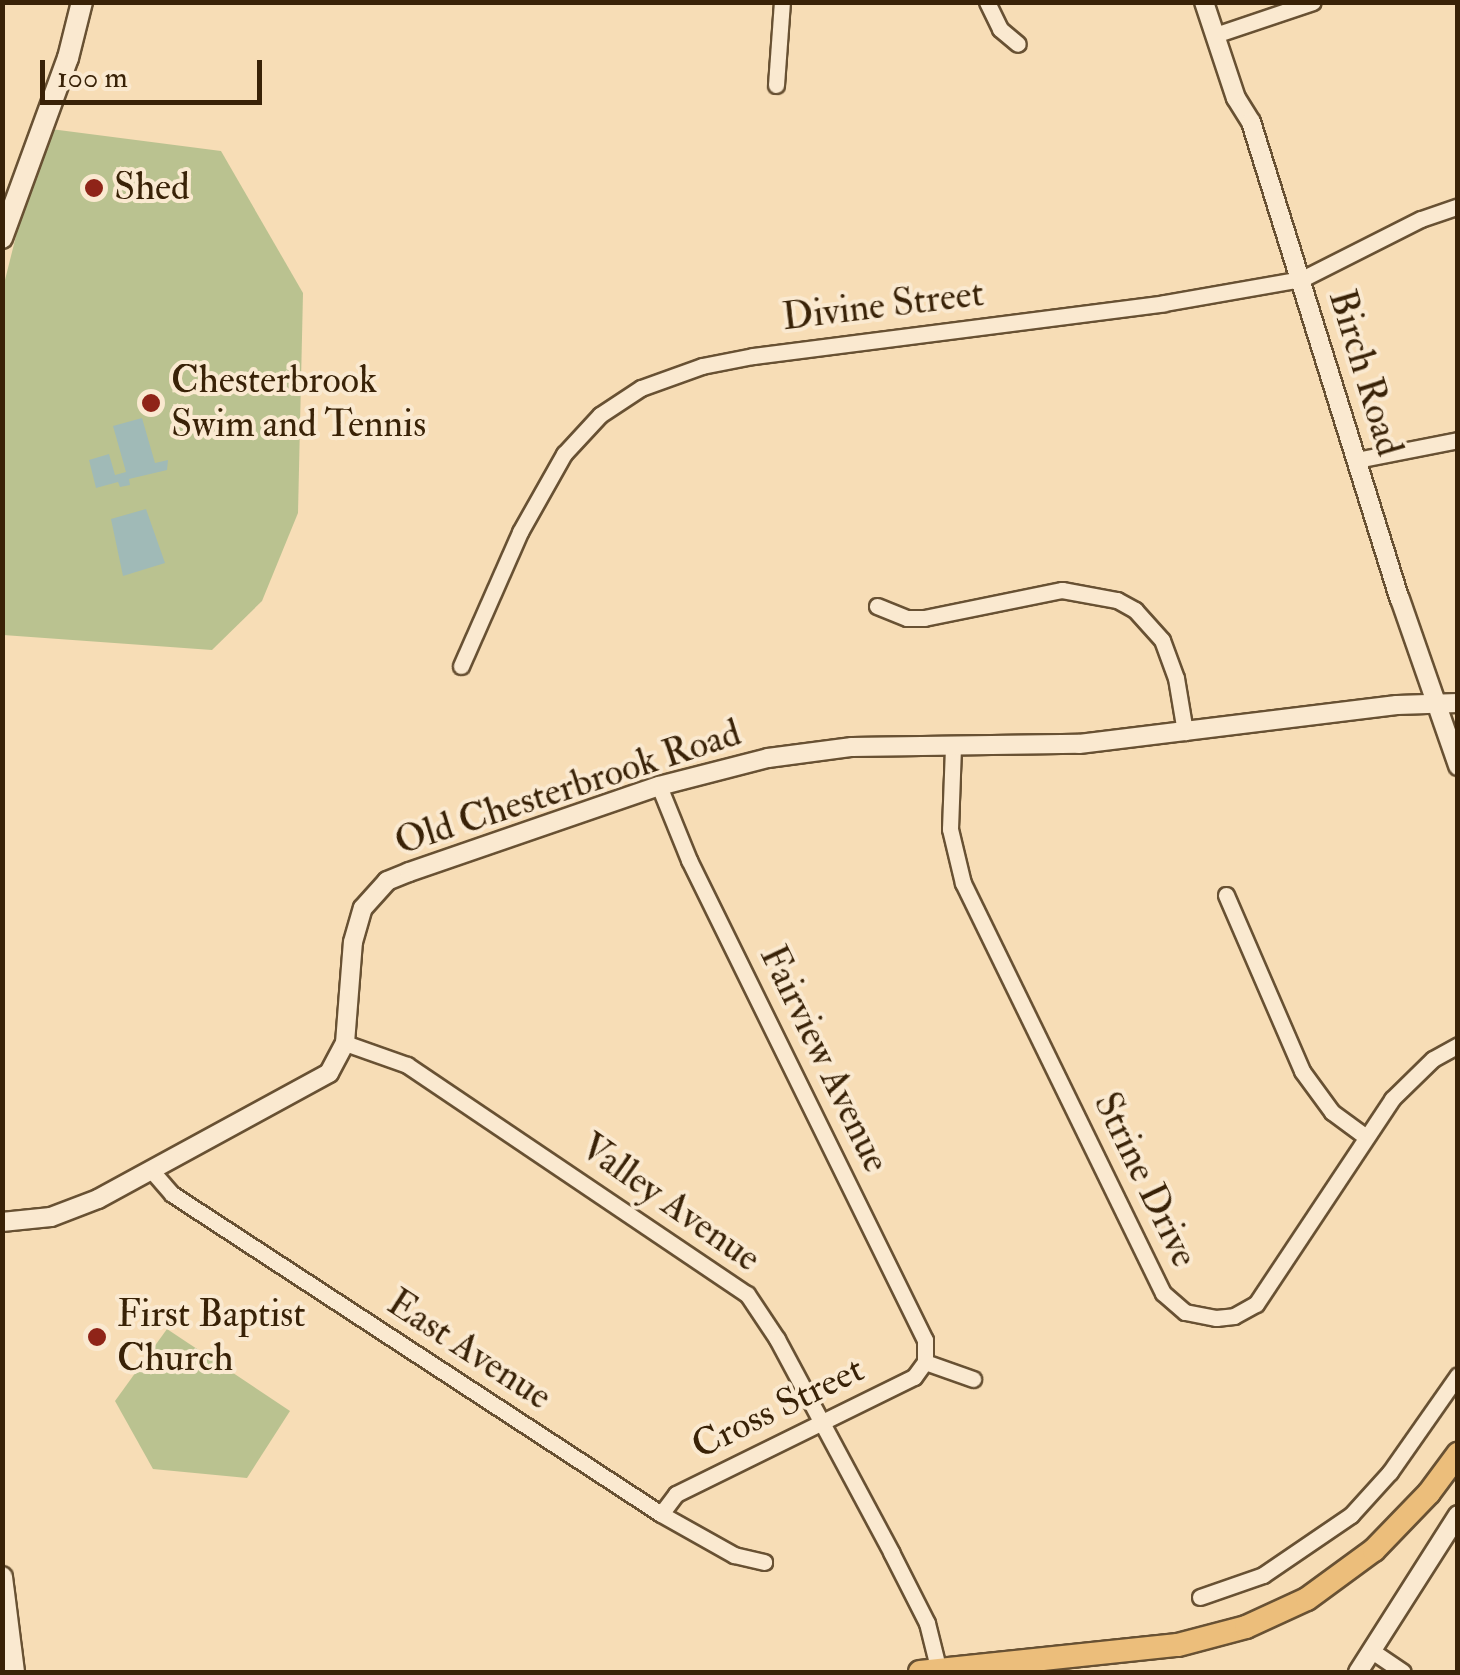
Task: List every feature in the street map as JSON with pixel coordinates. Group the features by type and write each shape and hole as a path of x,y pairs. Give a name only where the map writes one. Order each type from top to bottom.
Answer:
{"main road":[{"path":"2,238 56,93 82,2"},
{"path":"929,1672 1178,1645 1278,1614 1318,1592 1374,1550 1430,1492 1458,1454"},
{"path":"2,1576 14,1672"}],"street":[{"path":"776,85 782,2"},
{"path":"987,2 1000,29 1018,44"},
{"name":"Birch Road","path":"1204,2 1236,98 1251,122 1458,766"},
{"path":"1215,35 1312,2"},
{"name":"Divine Street","path":"461,666 520,532 564,454 600,415 642,388 702,366 753,356 1164,303 1302,280 1421,219 1458,206"},
{"path":"1357,460 1458,440"},
{"path":"876,606 907,618 924,618 1062,590 1098,593 1117,600 1135,610 1162,640 1176,678 1185,732"},
{"name":"Old Chesterbrook Road","path":"346,1044 356,927 372,894 387,881 658,786 806,752 903,745 1042,746 1458,704"},
{"name":"Strine Drive","path":"953,746 950,829 963,883 1163,1293 1173,1304 1216,1318 1234,1316 1256,1304 1366,1137 1412,1077 1458,1045"},
{"name":"Fairview Avenue","path":"658,786 689,860 925,1340 925,1362"},
{"path":"1226,895 1302,1070 1332,1112 1366,1137"},
{"path":"2,1222 52,1217 152,1171 318,1081 338,1064 346,1044"},
{"name":"Valley Avenue","path":"346,1044 407,1065 747,1294 823,1422 927,1623 929,1672"},
{"name":"East Avenue","path":"152,1171 172,1194 661,1514 734,1555 764,1562"},
{"path":"925,1362 973,1379"},
{"name":"Cross Street","path":"661,1514 676,1494 914,1376 925,1362"},
{"path":"1200,1597 1263,1575 1350,1515 1390,1472 1458,1374"},
{"path":"1358,1672 1458,1515"},
{"path":"1372,1651 1403,1672"}],"green space":[{"name":"Chesterbrook Swim and Tennis","path":"43,128 221,151 303,293 298,513 262,601 212,650 3,635 3,288"},
{"path":"167,1329 290,1411 247,1478 153,1469 115,1401"}],"water":[{"path":"142,418 155,463 168,460 167,470 129,479 130,485 120,487 118,482 96,488 89,460 109,454 115,475 126,472 113,426"},
{"path":"146,509 165,563 123,576 111,519"}],"place":[{"name":"Shed","path":"94,188"},
{"name":"Chesterbrook Swim and Tennis","path":"151,403"},
{"name":"First Baptist Church","path":"97,1337"}]}
